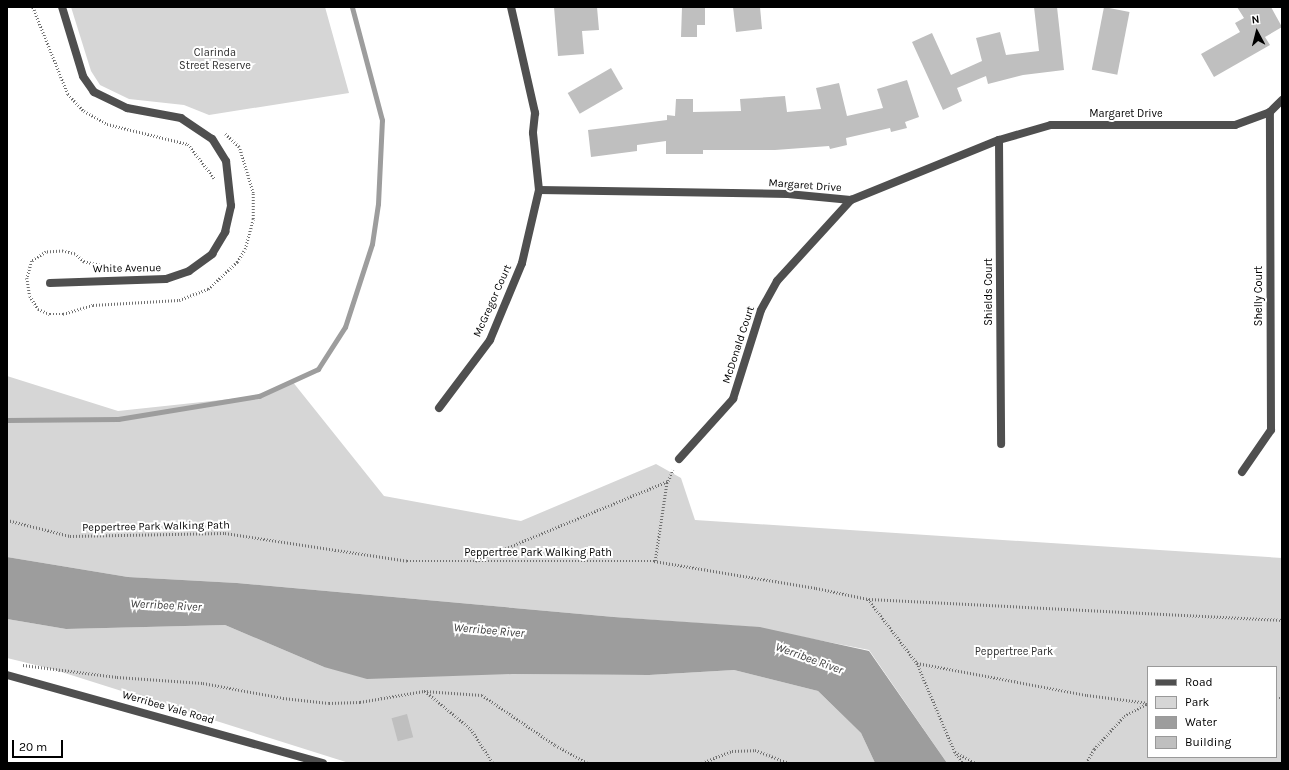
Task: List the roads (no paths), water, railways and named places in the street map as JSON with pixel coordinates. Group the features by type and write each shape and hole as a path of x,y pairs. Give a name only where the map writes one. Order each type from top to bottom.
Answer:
{"street":[{"name":"White Avenue","path":"50,283 166,279 189,270 212,254 225,232 231,206 226,161 212,139 181,118 128,108 94,92 83,76 62,7"},
{"path":"510,7 535,113 533,133 539,190"},
{"name":"Margaret Drive","path":"539,190 788,194 851,200 999,140 1051,125 1235,125 1270,112 1282,100"},
{"name":"Shelly Court","path":"1242,472 1271,430 1270,112"},
{"name":"Shields Court","path":"999,140 1001,444"},
{"name":"McGregor Court","path":"439,408 490,340 522,263 539,190"},
{"name":"McDonald Court","path":"679,459 733,399 761,310 777,281 851,200"},
{"name":"Werribee Vale Road","path":"7,675 323,763"}],"water":[{"name":"Werribee River","path":"7,557 128,577 237,583 614,617 760,627 869,651 947,763 875,763 861,733 818,691 734,670 649,675 512,674 367,679 324,667 225,625 66,629 7,619"}],"waterway":[{"path":"7,420 118,419 259,396 318,369 345,327 372,244 378,204 382,120 352,7"}],"park label":[{"name":"Clarinda Street Reserve","path":"215,60"},
{"name":"Peppertree Park","path":"1014,652"}]}
